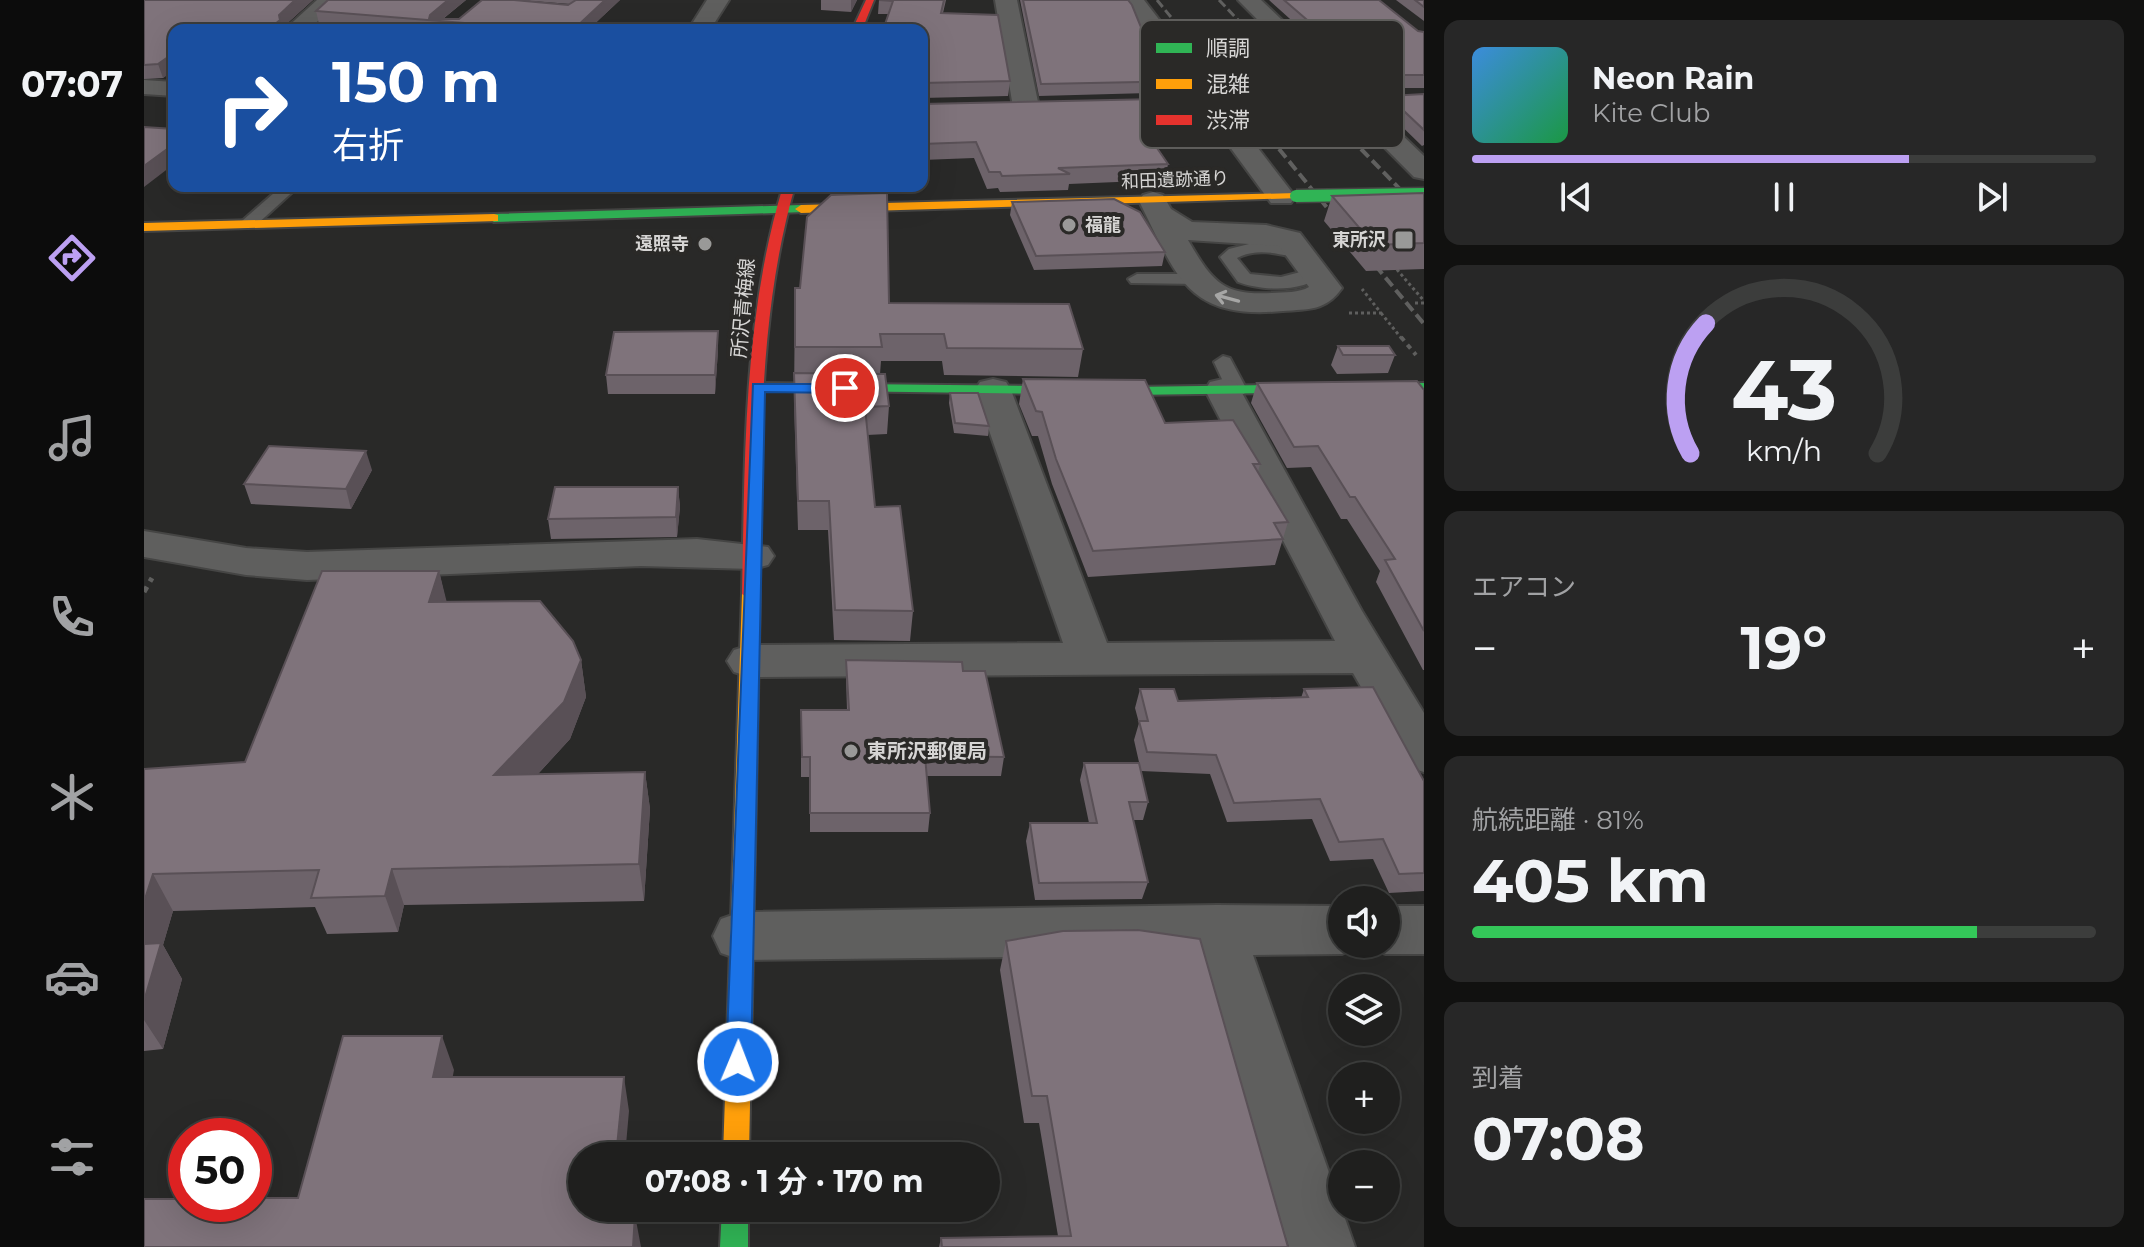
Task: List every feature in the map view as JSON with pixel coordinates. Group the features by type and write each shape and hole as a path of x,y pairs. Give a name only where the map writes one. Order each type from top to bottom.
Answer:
{"street":[{"path":"308,24 330,0"},
{"path":"703,24 718,0"},
{"path":"860,24 870,0"},
{"path":"1006,0 1026,107"},
{"path":"1133,0 1148,20"},
{"path":"1249,0 1270,20"},
{"path":"144,87 168,89"},
{"path":"996,107 1056,106"},
{"path":"1248,148 1289,197"},
{"path":"1401,148 1424,171"},
{"name":"所沢青梅線","path":"736,1142 758,387 765,282 779,211 787,192"},
{"name":"和田遺跡通り","path":"144,227 779,211 1156,208 1289,197 1424,194"},
{"path":"1156,208 1176,226 1196,233 1277,235 1289,239 1326,288 1316,299 1231,301 1216,296 1198,279 1156,208"},
{"path":"758,387 993,390 1228,381 1424,387"},
{"path":"1228,381 1367,657 1424,754"},
{"path":"993,390 1091,659"},
{"path":"144,544 197,554 305,566 688,551 753,556"},
{"path":"750,661 1367,657"},
{"path":"1217,929 1322,1247"},
{"path":"741,936 1328,930"},
{"path":"1400,930 1424,930"},
{"path":"734,1247 735,1222"}],"lane":[{"path":"248,224 284,192"},
{"path":"1137,279 1198,279"}],"path":[{"path":"1406,263 1392,264 1424,302"},
{"path":"1354,279 1424,365"},
{"path":"1415,303 1424,302"},
{"path":"1335,314 1381,313"}],"building":[{"path":"144,0 295,0 279,15 280,20 275,24 168,24 168,57 158,64 144,65"},
{"path":"328,0 448,0 429,19 459,19 482,0 568,5 576,0 605,0 579,24 464,24 316,11"},
{"path":"879,0 944,0 941,13 998,15 1010,81 928,83 928,24 885,24 893,1"},
{"path":"1023,0 1128,0 1140,25 1140,82 1041,84"},
{"path":"1284,0 1379,0 1418,31 1424,32 1424,75 1404,75 1404,20 1307,20"},
{"path":"1424,94 1424,130 1404,111 1404,95"},
{"path":"1140,99 1140,148 1157,148 1168,164 1058,168 1070,174 1002,176 1000,172 989,172 976,142 928,144 928,104"},
{"path":"144,127 168,129 168,148 144,166"},
{"path":"887,193 889,303 1069,304 1083,349 947,348 944,334 880,334 882,347 795,347 795,288 800,288 807,217 831,195"},
{"path":"1424,193 1424,243 1374,245 1332,196"},
{"path":"1114,199 1140,212 1165,252 1036,256 1012,202"},
{"path":"718,331 715,375 606,375 614,332"},
{"path":"1338,346 1389,346 1395,355 1343,355"},
{"path":"794,373 885,374 889,406 865,407 875,507 900,506 913,611 835,610 829,501 798,501"},
{"path":"1023,379 1145,380 1165,423 1233,420 1260,464 1253,464 1288,522 1274,523 1283,539 1093,551 1056,459 1042,412 1036,411"},
{"path":"1417,381 1424,390 1424,631 1385,560 1395,559 1355,497 1350,497 1318,446 1294,447 1257,383"},
{"path":"950,393 978,393 989,426 955,423"},
{"path":"269,446 366,451 346,489 244,484"},
{"path":"555,487 678,487 676,517 548,519"},
{"path":"322,571 439,571 429,602 540,601 573,641 581,660 564,702 494,775 645,772 639,864 392,869 385,896 311,898 319,870 153,874 144,902 144,769 245,762"},
{"path":"846,660 962,662 963,671 985,671 1004,757 925,756 930,813 810,813 810,757 802,757 801,710 849,710"},
{"path":"1373,687 1424,781 1424,873 1399,874 1383,839 1339,842 1320,799 1234,803 1216,755 1147,752 1139,721 1148,721 1140,689 1174,689 1178,701 1308,697 1304,689"},
{"path":"1084,763 1139,763 1148,802 1129,802 1148,882 1039,883 1030,823 1097,823"},
{"path":"1138,930 1200,939 1288,1247 942,1247 941,1238 1071,1236 1047,1096 1032,1096 1006,941 1063,931"},
{"path":"161,943 144,1001 144,944"},
{"path":"343,1036 442,1036 433,1077 624,1077 617,1142 568,1142 568,1222 635,1222 633,1247 144,1247 144,1199 168,1199 168,1222 272,1222 272,1198 298,1198"}],"railway":[{"path":"1157,0 1173,20"},
{"path":"1219,0 1238,20"},
{"path":"1360,148 1363,151"},
{"path":"1279,149 1342,226"},
{"path":"1361,149 1424,214"},
{"path":"1365,253 1424,324"}],"traffic: fast":[{"path":"1296,196 1424,194"},
{"path":"494,218 801,209"},
{"path":"758,387 1130,391 1424,387"},
{"path":"734,1247 735,1222"}],"traffic: slow":[{"path":"801,209 1296,196"},
{"path":"144,227 494,218"},
{"path":"736,1142 751,594"}],"traffic: jam":[{"path":"860,24 870,0"},
{"path":"751,594 753,440 759,334 775,232 787,192"}],"place":[{"name":"福龍","path":"1069,225"},
{"name":"東所沢","path":"1404,240"},
{"name":"遠照寺","path":"705,244"},
{"name":"東所沢郵便局","path":"851,751"}],"route":[{"path":"738,1062 758,387 845,388"}]}
